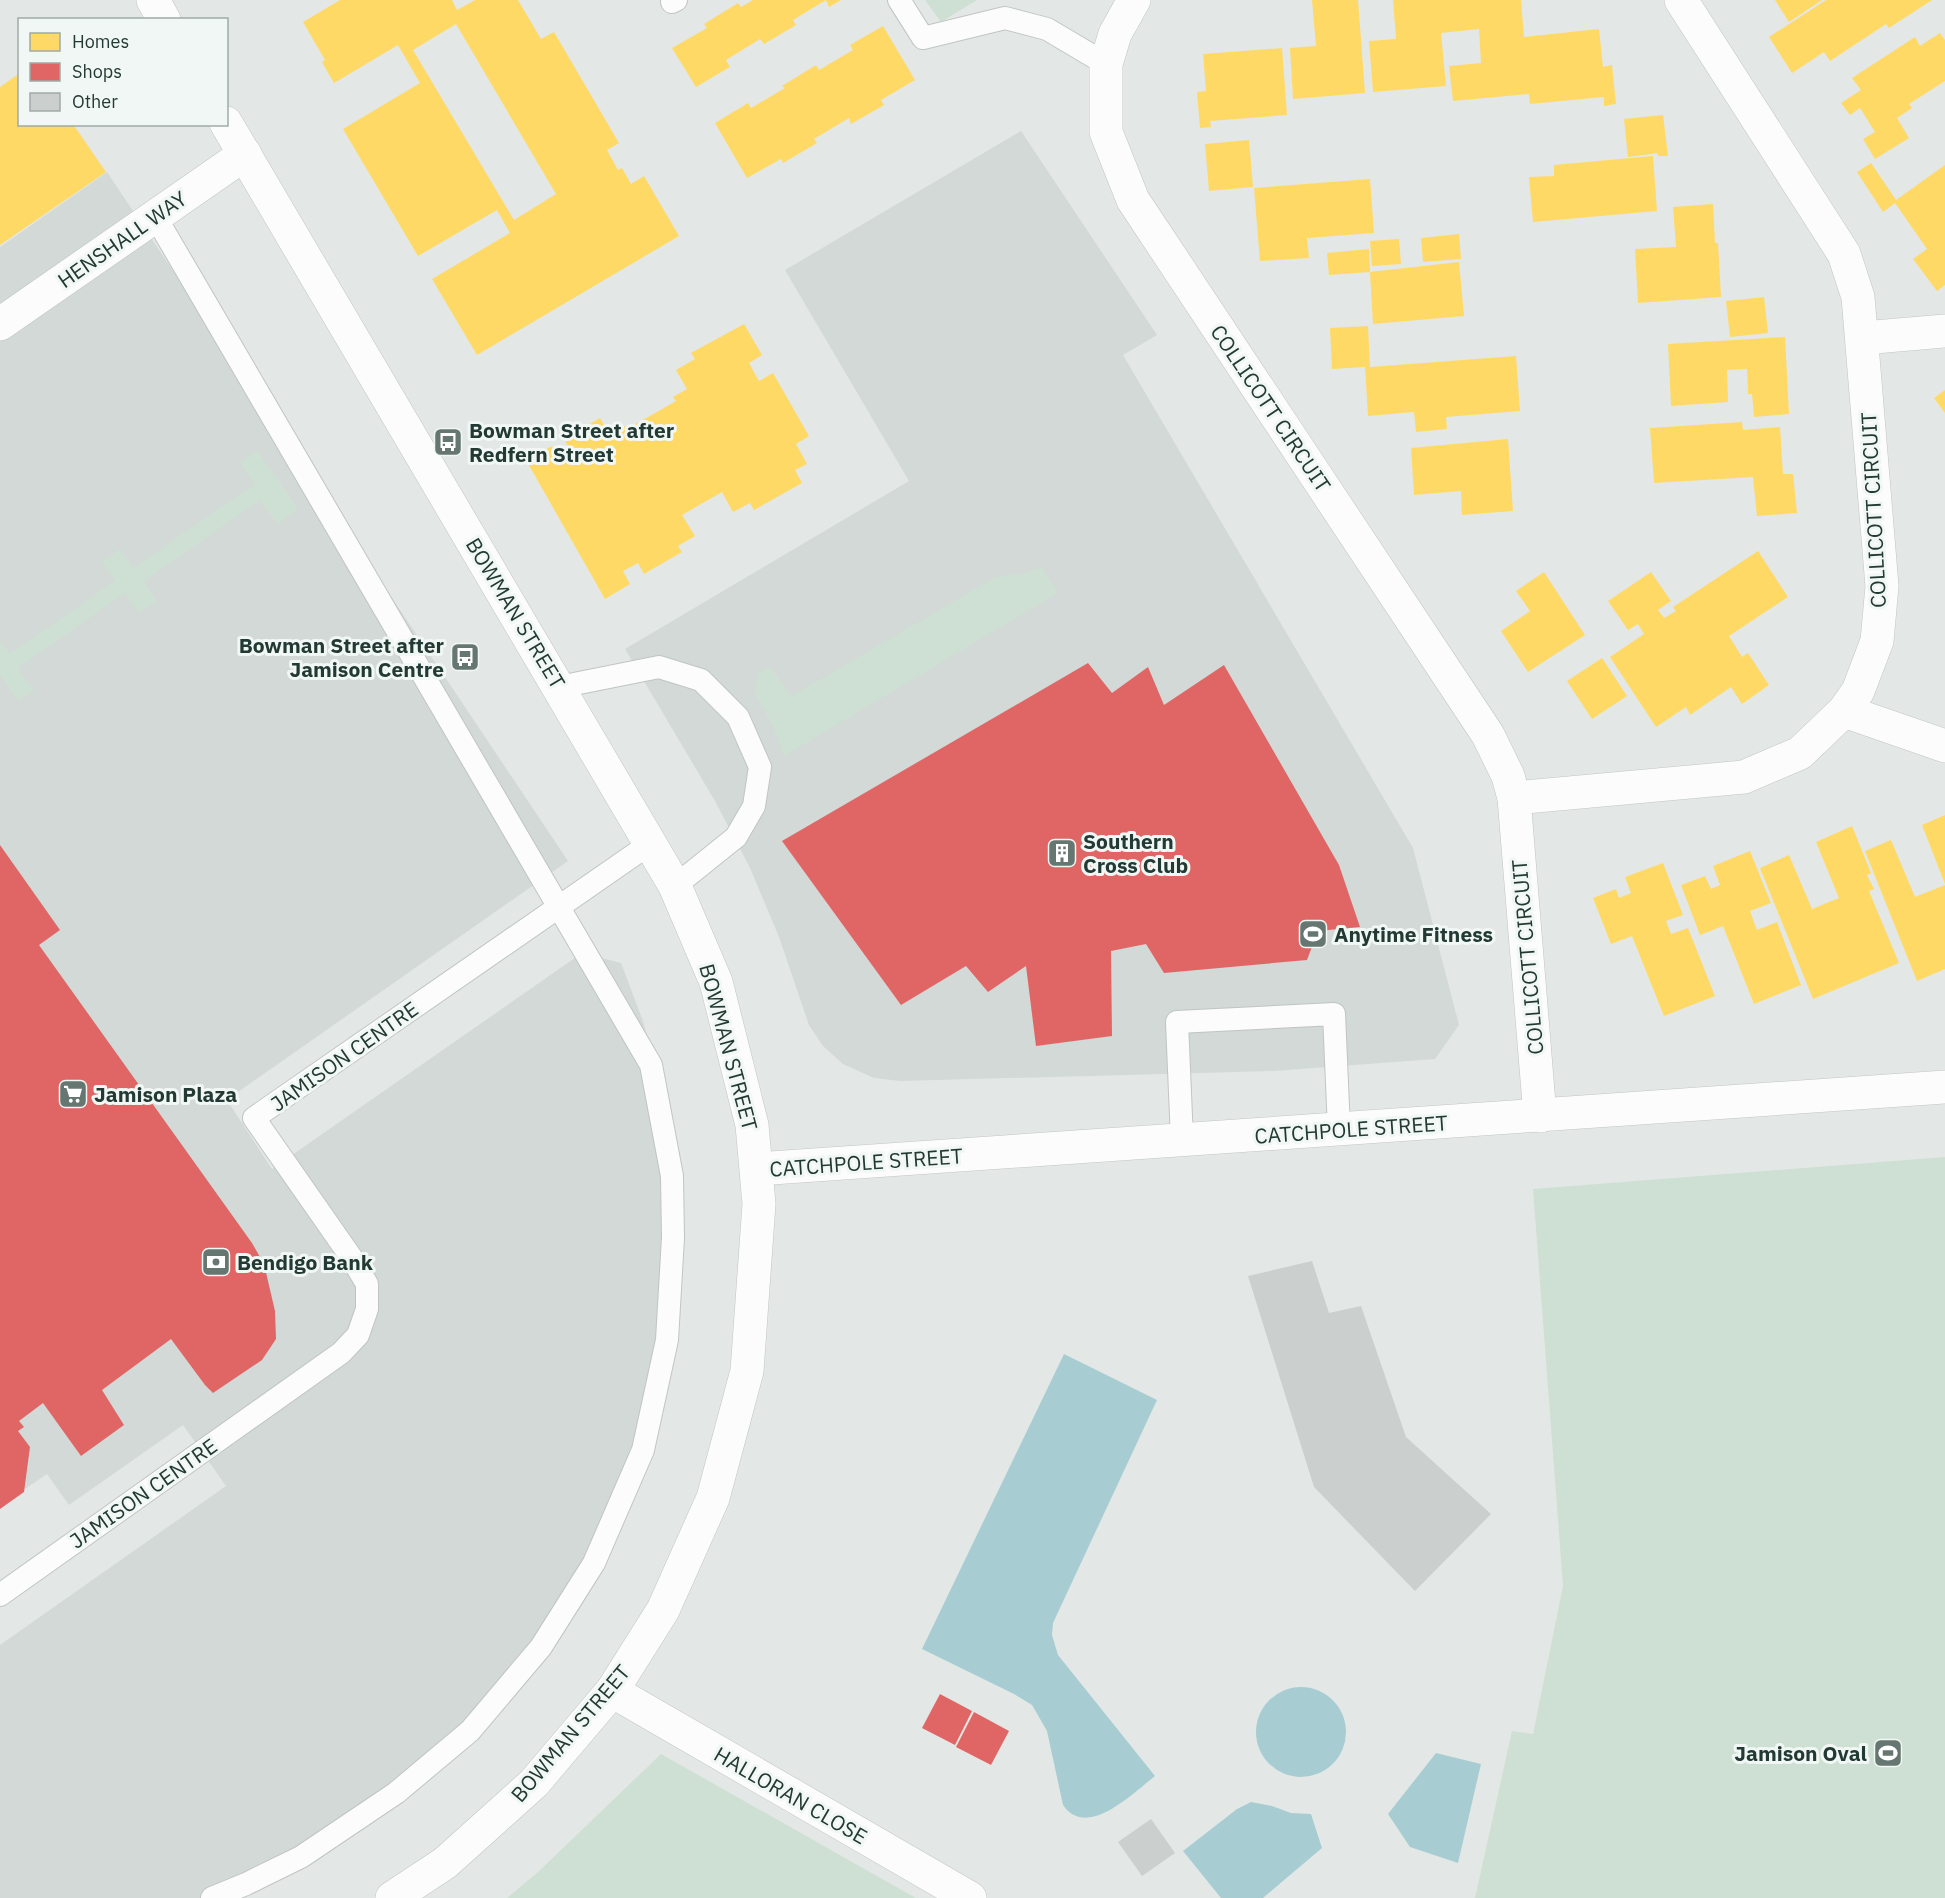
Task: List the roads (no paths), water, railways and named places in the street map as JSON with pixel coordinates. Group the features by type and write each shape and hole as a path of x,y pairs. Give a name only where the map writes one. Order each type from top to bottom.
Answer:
{"street":[{"path":"153,0 163,18"},
{"name":"COLLICOTT CIRCUIT","path":"1134,0 1115,34 1106,64 1106,132 1133,200 1488,735 1508,776 1514,798 1540,1116"},
{"name":"COLLICOTT CIRCUIT","path":"1514,798 1744,777 1800,753 1844,711 1858,691 1877,641 1882,586 1858,297 1844,254 1681,0"},
{"name":"BOWMAN STREET","path":"228,126 675,886 716,982 752,1125 757,1169 759,1204 747,1371 712,1498 663,1610 612,1691 534,1783 446,1863 392,1898"},
{"name":"HENSHALL WAY","path":"0,324 245,154"},
{"path":"1863,338 1945,331"},
{"path":"1844,711 1945,746"},
{"name":"CATCHPOLE STREET","path":"757,1169 1945,1087"},
{"name":"HALLORAN CLOSE","path":"612,1691 970,1898"}],"lane":[{"path":"899,0 923,38 1005,18 1047,29 1106,64"},
{"path":"155,216 651,1065 672,1176 673,1238 667,1340 643,1450 594,1563 541,1647 470,1731 396,1793 301,1857 212,1898"},
{"path":"559,687 659,667 701,680 738,717 760,767 754,806 736,837 675,886"},
{"name":"JAMISON CENTRE","path":"0,1595 341,1353 358,1335 367,1309 367,1284 351,1257 254,1118 651,843"},
{"path":"1182,1140 1177,1022 1184,1021 1334,1014 1339,1129"}],"water":[{"path":"1064,1354 1157,1400 1053,1623 1052,1635 1058,1655 1155,1776 1110,1810 1097,1816 1084,1818 1073,1814 1063,1805 1047,1731 1032,1705 922,1649"},
{"path":"1301,1687 1318,1690 1333,1700 1343,1715 1346,1732 1343,1749 1333,1764 1318,1774 1301,1777 1284,1774 1269,1764 1259,1749 1256,1732 1259,1715 1269,1700 1284,1690"},
{"path":"1436,1753 1481,1764 1458,1863 1410,1847 1388,1814"},
{"path":"1251,1802 1291,1813 1311,1814 1322,1848 1263,1898 1221,1898 1183,1851 1237,1809"}],"place":[{"name":"Bowman Street after Redfern Street","path":"448,442"},
{"name":"Bowman Street after Jamison Centre","path":"465,657"},
{"name":"Southern Cross Club","path":"1062,853"},
{"name":"Anytime Fitness","path":"1313,934"},
{"name":"Jamison Plaza","path":"73,1094"},
{"name":"Bendigo Bank","path":"216,1262"},
{"name":"Jamison Oval","path":"1888,1753"}]}
